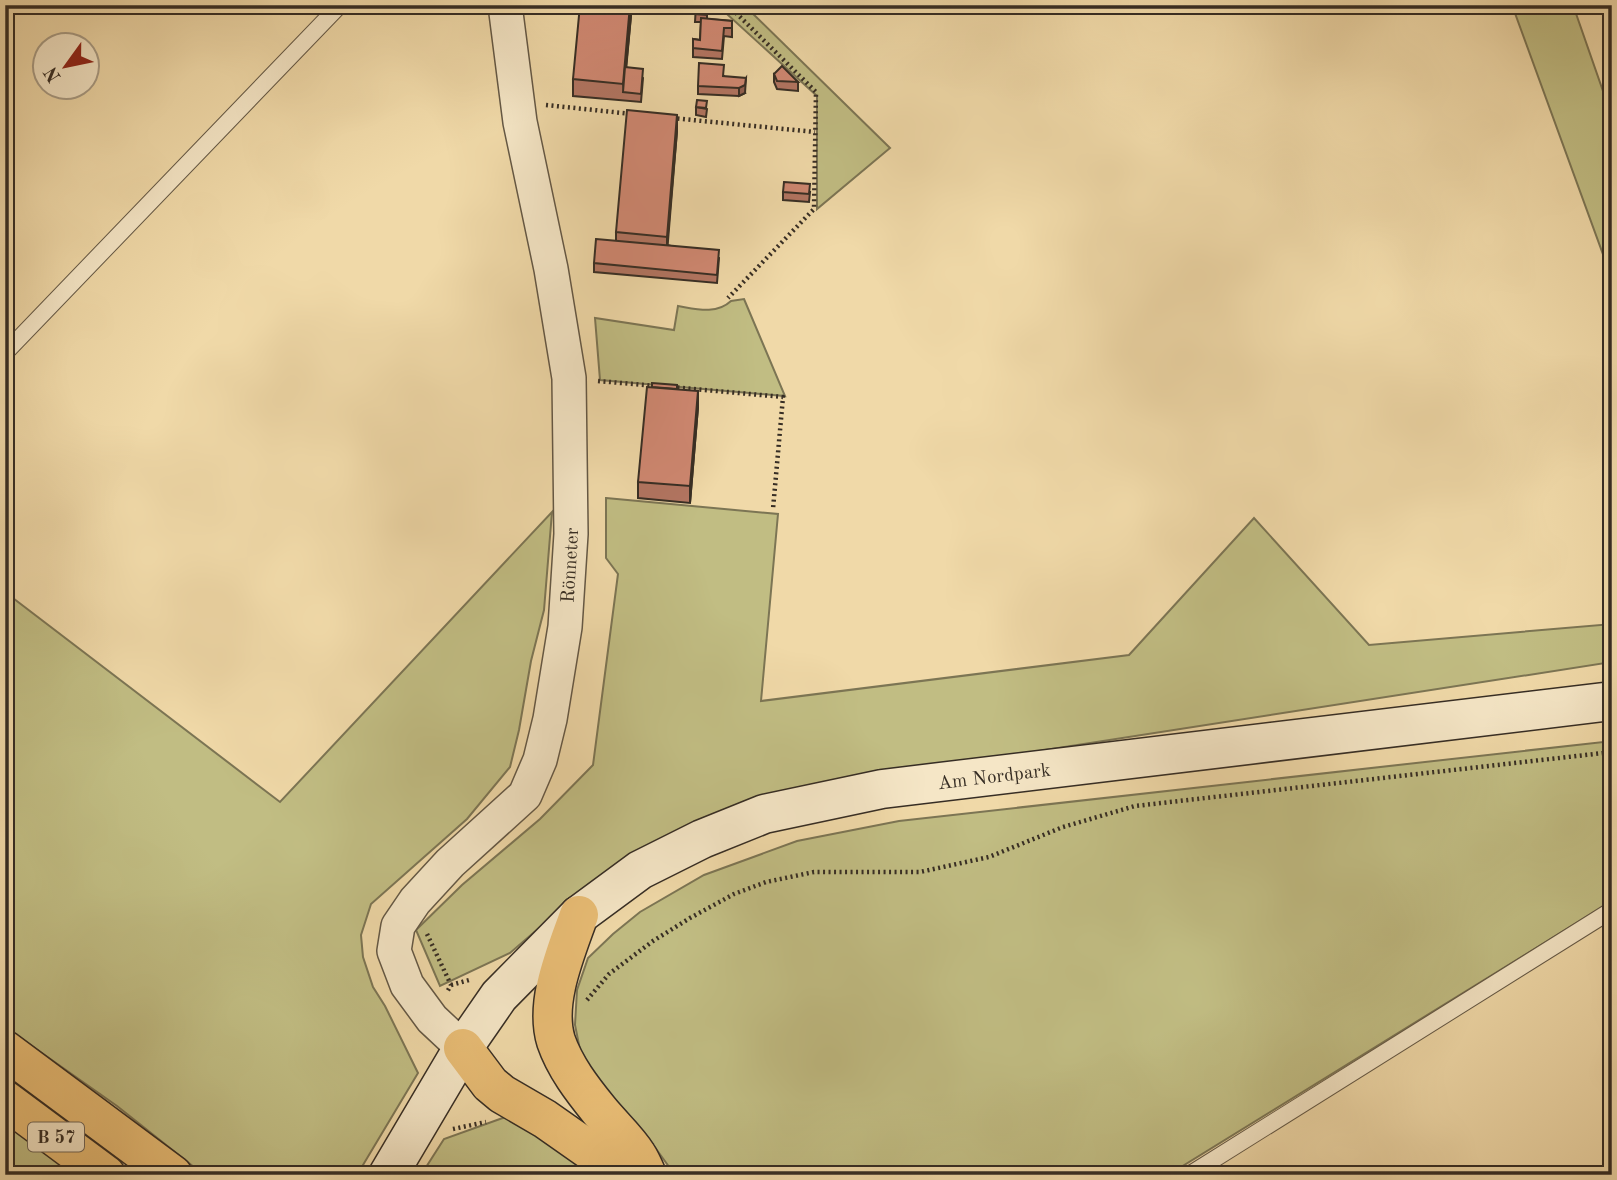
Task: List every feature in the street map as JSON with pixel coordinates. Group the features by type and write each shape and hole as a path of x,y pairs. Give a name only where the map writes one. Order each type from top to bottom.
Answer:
{"highway":[{"path":"579,915 554,996 553,1022 556,1040 571,1072 638,1156 647,1175"},
{"path":"463,1048 617,1132"},
{"path":"463,1048 490,1084 592,1152 610,1175"},
{"name":"B 57","path":"5,1050 173,1175"},
{"name":"B 57","path":"5,1100 106,1175"}],"street":[{"name":"Rönneter","path":"463,1048 432,1018 407,985 394,951 398,926 415,901 450,863 525,795 540,760 550,719 565,627 571,534 569,378 551,269 520,122 505,5"},
{"name":"Am Nordpark","path":"388,1175 463,1048 499,996 579,915 640,870 702,839 764,814 869,792 1612,701"}],"lane":[{"path":"5,353 340,5"},
{"path":"1189,1175 1612,910"}],"path":[{"path":"728,5 816,92 814,209 728,298"},
{"path":"518,102 639,114"},
{"path":"666,117 815,132"},
{"path":"569,378 783,397 773,509"},
{"path":"553,1022 578,1011 609,974 653,940 734,894 766,882 814,872 920,872 989,857 1063,827 1135,806 1612,752"},
{"path":"422,923 452,985 432,1018"},
{"path":"443,1132 491,1121 502,1094"}],"shaded area":[{"path":"717,5 744,5 890,148 817,209 817,96"},
{"path":"1512,5 1573,5 1612,117 1612,279"},
{"path":"744,299 785,396 600,380 595,318 674,330 678,306 712,310 731,301"},
{"path":"606,498 778,514 761,701 1129,655 1254,518 1369,645 1612,624 1612,662 897,773 595,880 510,953 440,986 416,930 462,885 540,819 593,765 618,574 606,558"},
{"path":"552,512 544,610 510,767 467,819 371,904 361,935 363,957 373,987 418,1073 357,1175 204,1175 117,1106 5,1027 5,592 280,802"},
{"path":"1612,741 1612,901 1168,1175 675,1175 656,1149 592,1077 580,1050 575,1025 577,990 588,958 640,912 704,875 797,841 899,821"},
{"path":"511,1115 596,1175 421,1175 444,1139"},
{"path":"5,1116 83,1175 5,1175"}],"building":[{"path":"580,5 630,5 623,84 573,79"},
{"path":"696,5 707,5 707,15 695,14"},
{"path":"701,18 732,21 732,28 724,28 722,51 693,48 693,39 700,40"},
{"path":"699,63 724,65 723,76 746,78 745,85 739,88 698,86"},
{"path":"782,66 798,82 777,81 774,74"},
{"path":"625,67 643,69 641,94 623,92"},
{"path":"697,100 707,101 706,108 696,107"},
{"path":"627,110 677,115 667,237 616,232"},
{"path":"784,182 810,184 809,194 783,192"},
{"path":"596,239 719,250 717,275 594,263"},
{"path":"652,383 677,385 677,389 652,387"},
{"path":"647,387 698,391 690,486 638,482"}]}
